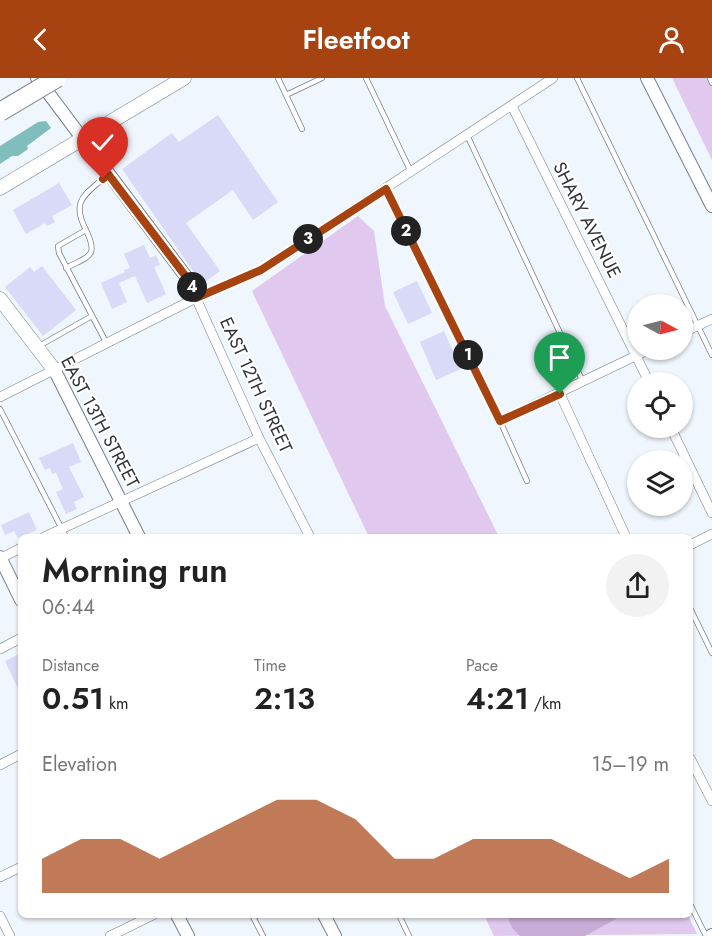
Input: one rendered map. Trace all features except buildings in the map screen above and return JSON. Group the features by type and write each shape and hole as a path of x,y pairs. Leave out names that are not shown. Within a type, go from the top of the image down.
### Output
{"highway":[{"path":"0,112 57,78"}],"main road":[{"path":"0,188 184,78"},
{"name":"EAST 13TH STREET","path":"0,299 55,371"}],"street":[{"name":"EAST 12TH STREET","path":"37,78 190,282 259,438 308,534"},
{"path":"0,397 196,298 261,270 553,78"},
{"path":"647,78 712,206"},
{"name":"SHARY AVENUE","path":"512,106 627,337"},
{"path":"386,189 500,421 560,394 627,360"},
{"path":"693,328 712,319"},
{"name":"EAST 13TH STREET","path":"55,371 138,534"},
{"path":"560,394 625,534"},
{"path":"64,533 121,500 259,438"},
{"path":"676,438 712,513"},
{"path":"693,543 712,534"},
{"path":"18,549 0,558 18,594"},
{"path":"0,649 18,640"},
{"path":"0,765 18,756"},
{"path":"693,764 712,801"},
{"path":"0,877 18,868"},
{"path":"0,916 10,936"},
{"path":"110,936 147,918"},
{"path":"179,918 188,936"},
{"path":"326,918 335,936"}],"lane":[{"path":"278,78 302,129"},
{"path":"286,95 322,78"},
{"path":"366,78 411,172"},
{"path":"577,78 712,356"},
{"path":"710,78 712,83"},
{"path":"467,135 583,382"},
{"path":"66,268 90,256 93,251 94,246 78,214 79,205 108,174"},
{"path":"86,230 58,246 58,253 107,344"},
{"path":"37,347 92,316"},
{"path":"0,409 64,533"},
{"path":"500,421 527,481"},
{"path":"693,614 712,653"},
{"path":"693,909 709,936"},
{"path":"253,918 262,936"},
{"path":"400,918 409,936"}],"shaded area":[{"path":"672,78 712,78 712,160"},
{"path":"358,216 374,231 385,306 498,534 368,534 252,291"},
{"path":"485,918 689,918 697,934 494,936"},
{"path":"508,918 618,918 585,936 520,936 512,928"}],"water":[{"path":"46,121 51,128 27,146 28,149 0,164 0,146 38,122"}],"route":[{"path":"103,179 108,174 190,282 196,298 261,270 386,189 500,421 560,394"}]}
